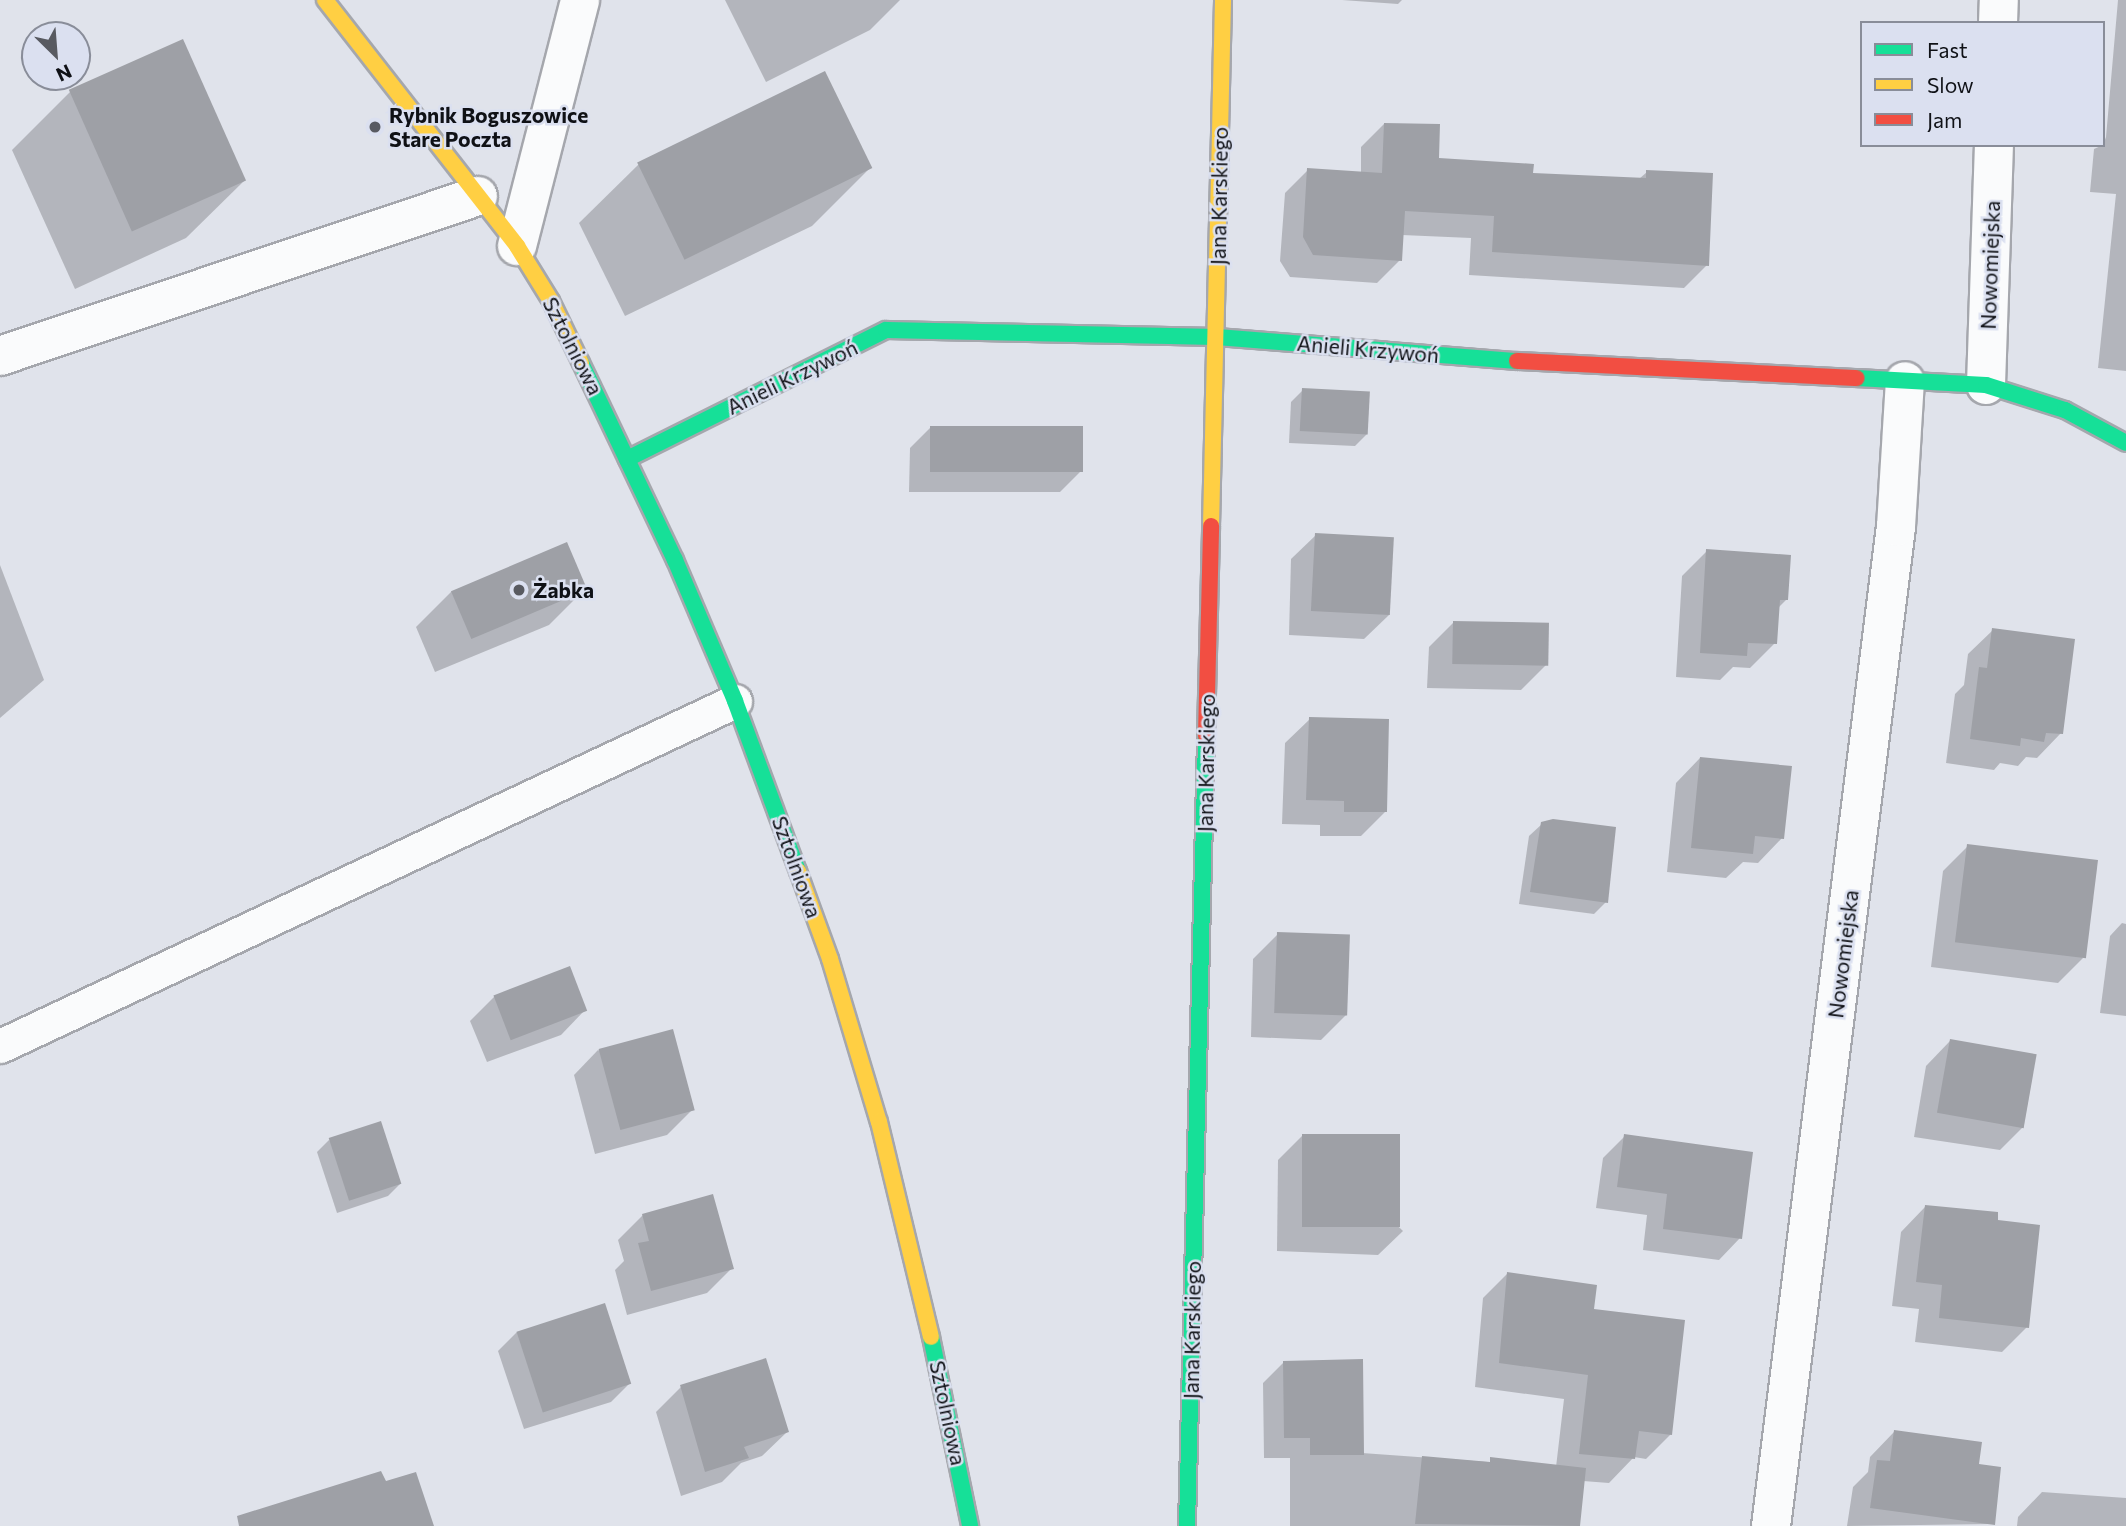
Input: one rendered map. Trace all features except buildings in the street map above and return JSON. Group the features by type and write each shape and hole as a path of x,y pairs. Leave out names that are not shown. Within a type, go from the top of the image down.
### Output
{"street":[{"name":"Sztolniowa","path":"325,0 517,246 584,362 735,701 825,946 879,1122 953,1430 970,1526"},
{"path":"517,246 580,0"},
{"name":"Jana Karskiego","path":"1187,1526 1223,0"},
{"path":"1998,21 1999,0"},
{"name":"Nowomiejska","path":"1986,384 1994,147"},
{"path":"0,356 478,196"},
{"name":"Anieli Krzywoń","path":"627,459 886,330 1217,337 1532,362 1986,384 2065,410 2126,443"},
{"name":"Nowomiejska","path":"1771,1526 1896,527 1905,382"}],"lane":[{"path":"0,1046 735,701"}],"traffic: fast":[{"path":"627,459 886,330 1217,337 1517,361"},
{"path":"581,363 675,560 735,701 798,871"},
{"path":"1857,378 1986,385 2065,410 2126,443"},
{"path":"1187,1526 1206,736"},
{"path":"931,1337 970,1526"}],"traffic: slow":[{"path":"325,0 517,246 551,301 581,363"},
{"path":"1211,526 1223,0"},
{"path":"798,871 830,959 879,1122 931,1337"}],"traffic: jam":[{"path":"1517,361 1857,378"},
{"path":"1206,736 1211,526"}],"place":[{"name":"Rybnik Boguszowice Stare Poczta","path":"375,127"},
{"name":"Żabka","path":"519,590"}]}
